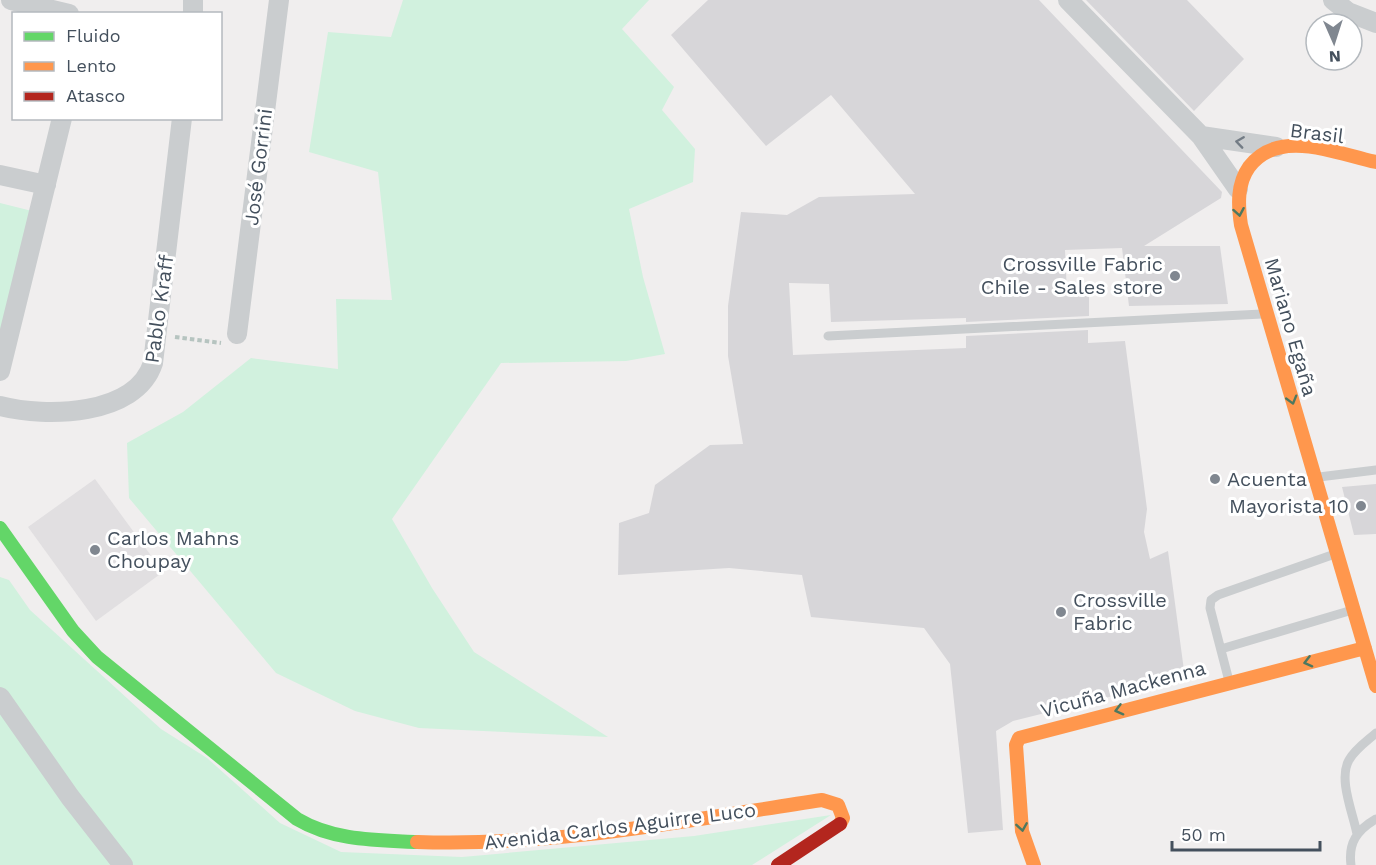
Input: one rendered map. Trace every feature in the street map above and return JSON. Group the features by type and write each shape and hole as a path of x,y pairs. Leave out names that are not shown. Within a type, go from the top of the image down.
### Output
{"street":[{"path":"11,0 61,12"},
{"name":"José Gorrini","path":"237,334 279,0"},
{"path":"1068,0 1201,136 1238,189"},
{"path":"1333,0 1348,12 1376,22"},
{"path":"0,371 62,120"},
{"name":"Pablo Kraff","path":"0,406 33,413 57,413 123,398 134,392 150,374 157,335 182,120"},
{"path":"1201,136 1279,147"},
{"name":"Brasil","path":"1238,189 1247,168 1255,159 1279,147 1305,147 1376,162"},
{"path":"0,175 46,185"},
{"name":"Mariano Egaña","path":"1238,189 1238,212 1376,686"},
{"name":"Avenida Carlos Aguirre Luco","path":"0,528 73,631 97,657 297,819 318,832 340,837 417,843 498,843 822,800 838,805 843,818 839,827 783,864"},
{"name":"Vicuña Mackenna","path":"1034,865 1022,831 1017,740 1023,735 1365,648"},
{"path":"0,697 70,796 123,865"}],"lane":[{"path":"828,336 1267,314"},
{"path":"1315,477 1376,470"},
{"path":"1229,681 1210,608 1211,600 1218,595 1337,553"},
{"path":"1221,649 1354,609"},
{"path":"1357,834 1346,782 1347,766 1354,753 1376,733"},
{"path":"1351,865 1350,850 1357,834 1376,819"}],"path":[{"path":"157,335 222,343 231,340 237,334"}],"shaded area":[{"name":"Carlos Mahns Choupay","path":"95,479 163,572 96,621 28,527"}],"green space":[{"path":"403,0 649,0 622,29 674,87 662,110 695,149 693,182 629,209 643,277 665,354 626,361 501,363 392,519 432,588 474,652 608,737 419,728 355,711 276,673 129,498 127,443 183,412 251,358 338,369 336,299 392,300 378,172 309,152 328,32 391,37"},
{"path":"0,203 32,211 0,334"},
{"path":"0,577 9,580 30,610 161,729 207,758 280,823 341,852 462,857 694,836 831,815 752,865 0,865"}],"building":[{"path":"708,0 1039,0 1222,192 1221,198 1144,246 1220,246 1228,304 1129,306 1122,248 1065,250 1067,294 1089,296 1089,316 966,322 966,318 831,322 829,284 789,283 793,355 966,348 966,336 1088,330 1088,343 1125,341 1147,509 1144,532 1150,559 1168,551 1185,678 1013,721 996,731 1003,830 968,833 950,664 924,628 811,617 802,575 729,568 618,575 619,523 649,513 655,485 710,445 743,444 728,356 728,306 741,212 787,215 819,197 915,194 831,95 766,146 671,35"},
{"path":"1086,0 1187,0 1244,59 1194,111"},
{"name":"Mayorista 10","path":"1376,484 1376,534 1354,535 1342,487"}],"traffic: fast":[{"path":"0,528 73,631 97,657 297,819 326,832 340,835 371,840 417,842"}],"traffic: slow":[{"path":"1324,508 1241,225 1240,188 1249,167 1261,155 1276,148 1309,146 1376,162"},
{"path":"1326,516 1376,686"},
{"path":"1034,865 1022,831 1016,745 1019,738 1365,648"},
{"path":"417,842 468,842 570,836 822,800 838,805 843,818 840,824"}],"traffic: jam":[{"path":"778,865 840,824"}],"place":[{"name":"Crossville Fabric Chile - Sales store","path":"1175,276"},
{"name":"Acuenta","path":"1215,479"},
{"name":"Mayorista 10","path":"1361,506"},
{"name":"Carlos Mahns Choupay","path":"95,550"},
{"name":"Crossville Fabric","path":"1061,612"}]}
